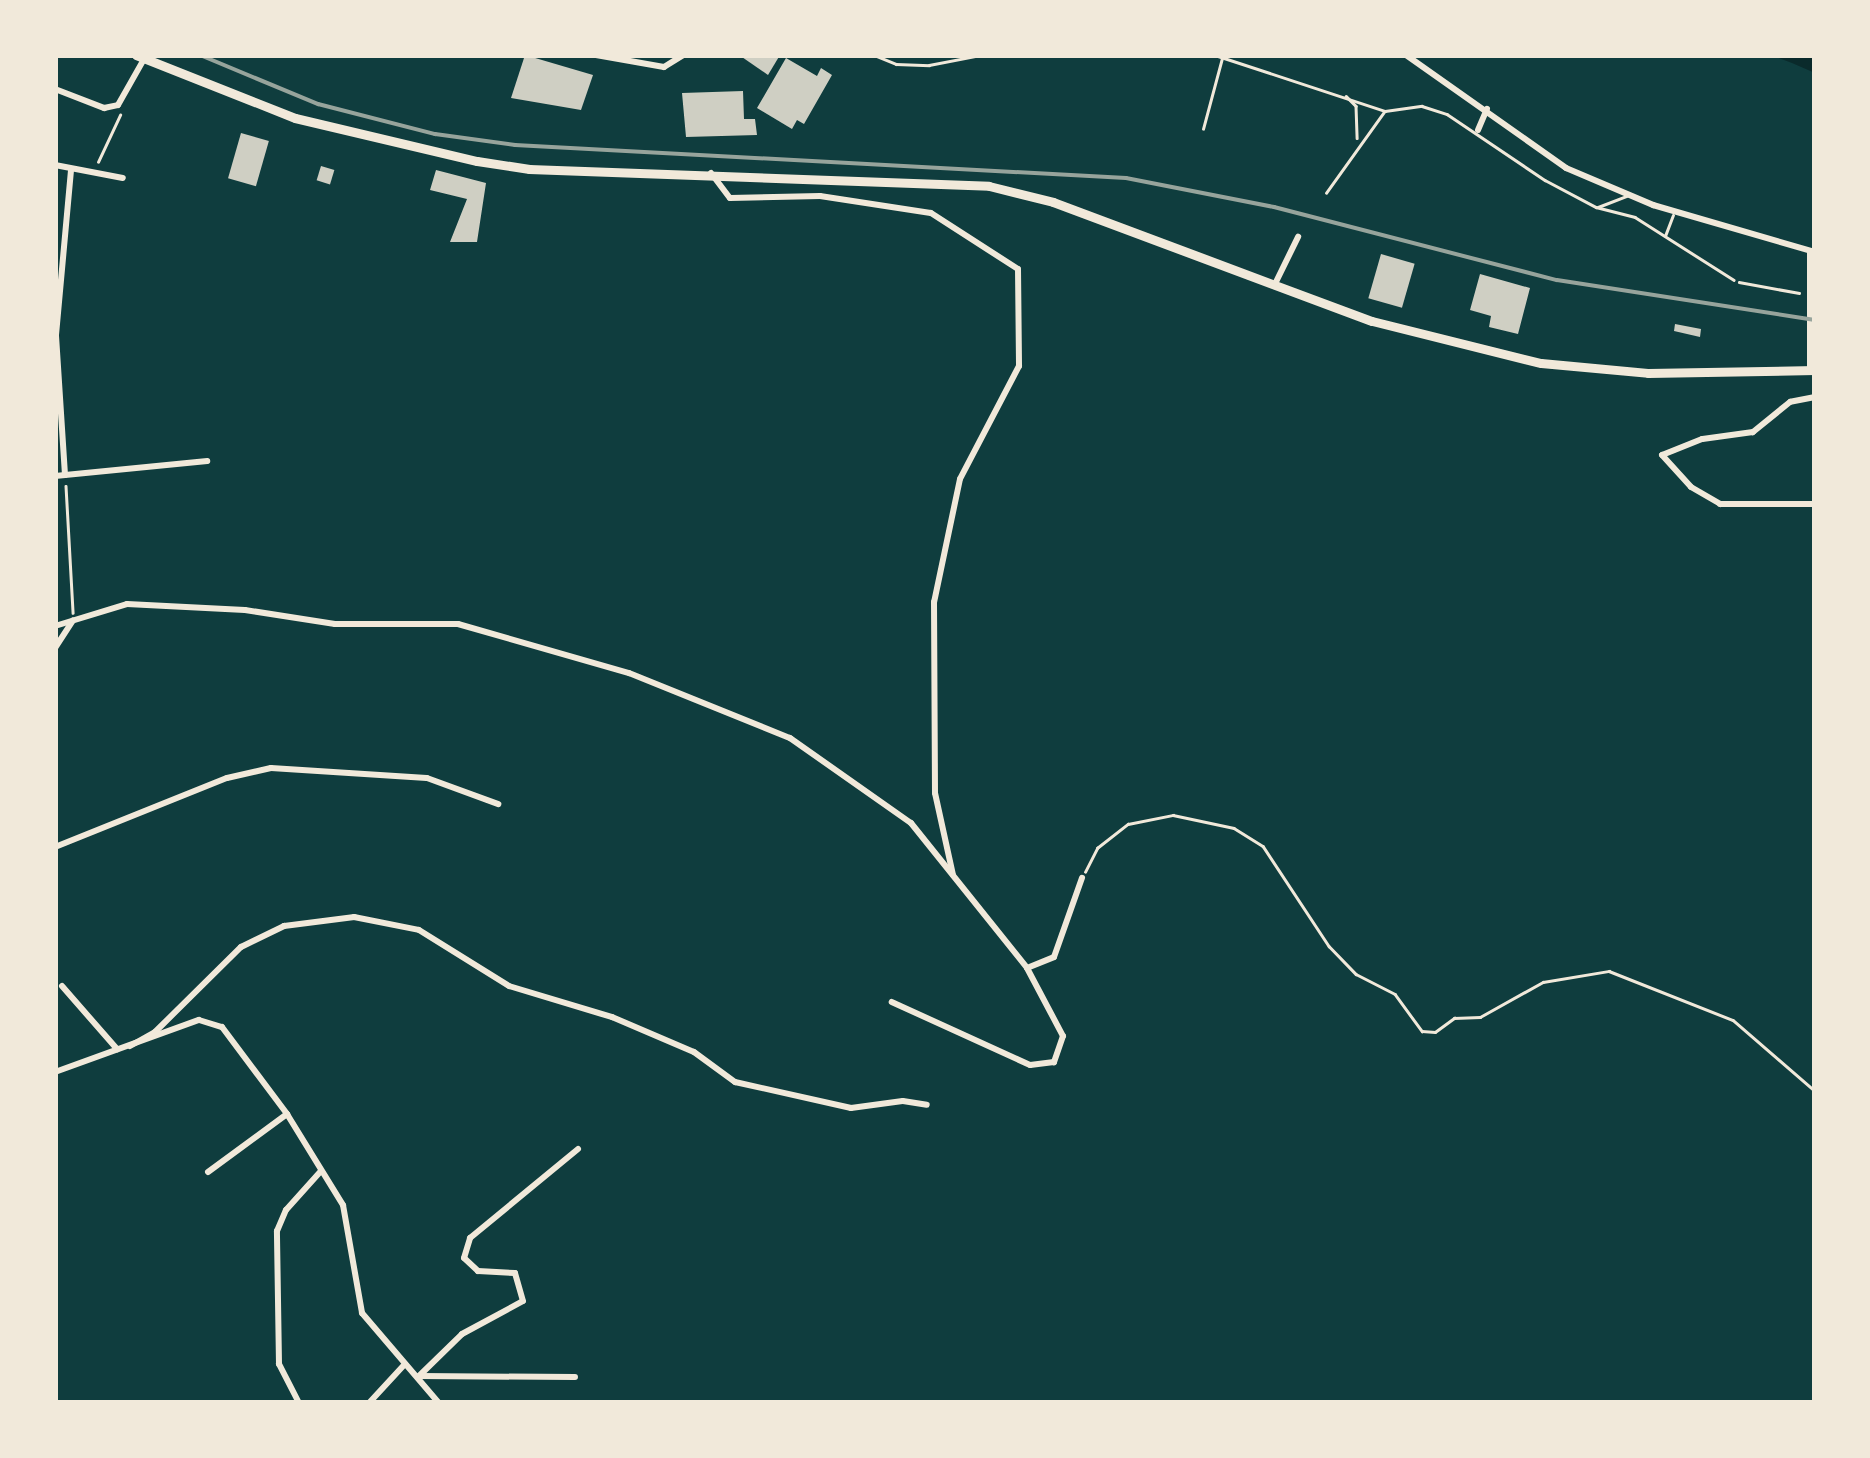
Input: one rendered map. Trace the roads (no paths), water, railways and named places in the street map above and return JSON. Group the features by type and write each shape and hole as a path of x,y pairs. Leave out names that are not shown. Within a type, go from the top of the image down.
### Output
{"main road":[{"path":"140,57 278,112 432,153 528,169 989,186 1052,202 1274,286 1478,351 1616,372 1814,371"}],"street":[{"path":"596,55 664,67 683,55"},
{"path":"1406,55 1566,168 1628,196 1812,252 1814,371"},
{"path":"55,89 104,108 118,105 140,57"},
{"path":"1478,130 1487,109"},
{"path":"55,166 123,178"},
{"path":"65,475 55,335 72,170"},
{"path":"710,173 717,190 730,198 820,196 931,213 1018,269 1019,366 960,479 934,602 934,793 953,876"},
{"path":"1274,286 1298,237"},
{"path":"1815,397 1790,402 1753,432 1702,439 1662,455 1691,487 1720,504 1815,504"},
{"path":"55,476 207,461"},
{"path":"55,626 128,604 174,604 335,624 458,624 585,659 790,738 911,823 1027,968 1064,1036 1054,1062 1040,1067 892,1002"},
{"path":"55,648 74,619"},
{"path":"55,848 227,778 271,768 427,778 498,804"},
{"path":"1027,968 1054,957 1082,878"},
{"path":"130,1046 155,1032 241,946 284,926 354,917 418,930 509,986 662,1038 735,1082 851,1108 903,1101 927,1105"},
{"path":"62,986 118,1050"},
{"path":"55,1072 210,1019 287,1114 322,1171 352,1234 352,1276 362,1313 438,1403"},
{"path":"208,1172 287,1114"},
{"path":"419,1376 462,1334 523,1302 515,1273 478,1271 464,1258 470,1238 578,1149"},
{"path":"299,1403 278,1364 277,1232 294,1199 322,1171"},
{"path":"369,1403 405,1364"},
{"path":"419,1376 576,1377"}],"lane":[{"path":"874,55 896,64 929,65 981,55"},
{"path":"1215,55 1386,111 1422,106 1478,130 1545,180 1596,208 1636,217 1734,280"},
{"path":"1202,129 1223,56"},
{"path":"1345,95 1356,106 1356,143"},
{"path":"1326,193 1356,143 1386,111"},
{"path":"1596,208 1628,196"},
{"path":"1665,237 1675,212"}],"water":[{"path":"1771,55 1815,55 1815,73 1792,63"}],"railway":[{"path":"200,55 318,104 435,134 515,145 1126,178 1274,207 1557,280 1815,320"}]}
